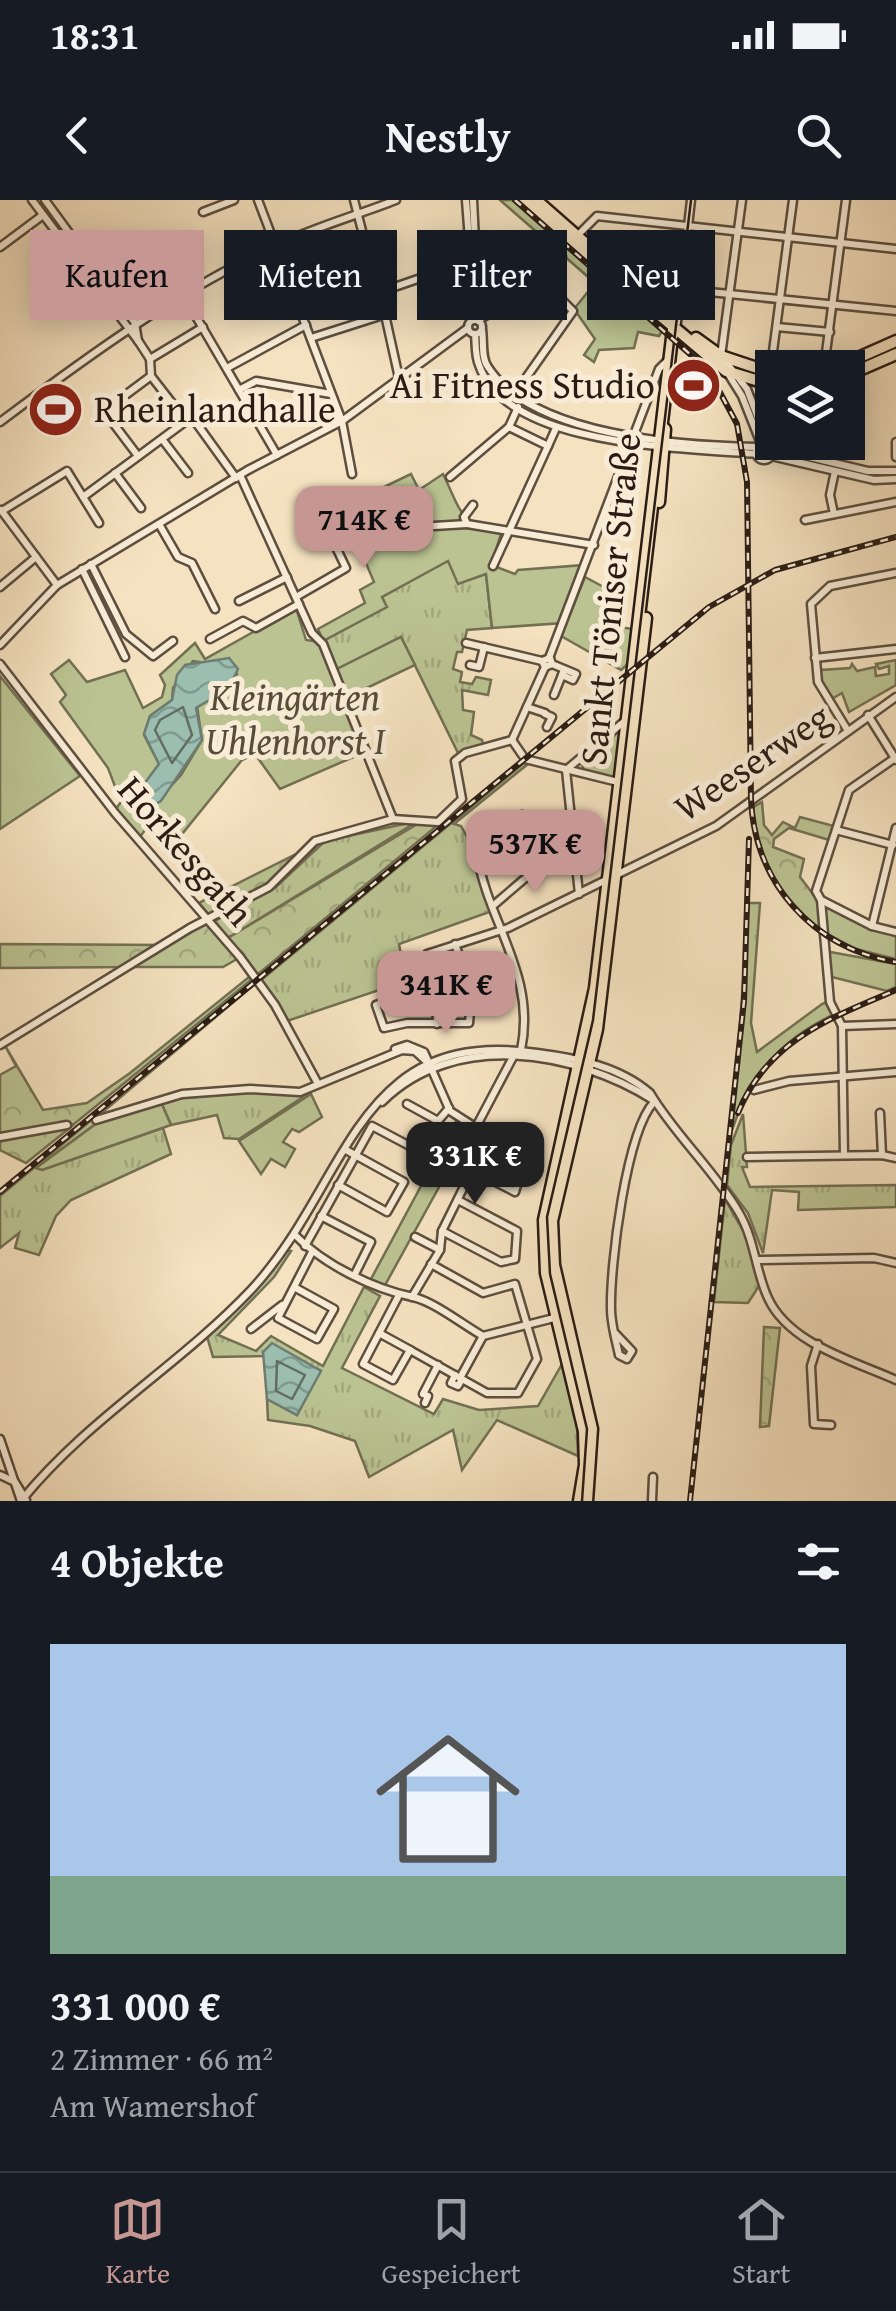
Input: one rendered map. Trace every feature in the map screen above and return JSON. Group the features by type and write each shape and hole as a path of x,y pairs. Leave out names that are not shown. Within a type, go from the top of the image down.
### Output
{"main road":[{"path":"524,200 717,359 726,371 741,379 755,379"},
{"path":"536,200 675,324"},
{"name":"Sankt Töniser Straße","path":"612,878 619,858 628,719 675,324"},
{"name":"Sankt Töniser Straße","path":"587,1501 593,1438 546,1273 544,1220 584,1065 612,878 675,324"},
{"path":"865,355 896,341"},
{"path":"865,368 896,354"},
{"path":"717,359 755,373"},
{"name":"Sankt Töniser Straße","path":"561,1316 584,1430 585,1465 578,1501"}],"street":[{"path":"32,200 139,342 150,359 152,376 186,421"},
{"path":"45,200 67,230"},
{"path":"203,212 234,200"},
{"path":"258,200 270,230"},
{"path":"354,200 363,230"},
{"path":"318,230 396,200"},
{"path":"469,200 479,368 518,406 557,425 634,439 755,448"},
{"path":"687,230 691,200"},
{"path":"742,200 717,359 741,379 755,422"},
{"path":"775,350 793,200"},
{"path":"827,350 846,200"},
{"path":"0,247 43,215"},
{"path":"577,236 597,216 896,248"},
{"path":"715,292 896,311"},
{"path":"134,320 139,342"},
{"path":"0,422 141,320"},
{"path":"199,320 277,455"},
{"path":"304,320 342,421 352,474"},
{"path":"311,338 371,320"},
{"path":"385,320 399,378"},
{"path":"0,645 58,585 238,476 342,421 468,328 486,320"},
{"path":"514,395 567,320"},
{"path":"675,324 676,320"},
{"path":"227,368 306,325"},
{"path":"450,477 508,427 518,406 514,395 486,365 479,325"},
{"path":"150,359 203,326"},
{"path":"778,326 830,332"},
{"path":"0,1045 209,918 269,887 315,842 394,819 438,822 462,799 454,770 457,759 512,740 594,545 659,369 668,360"},
{"path":"726,371 755,427"},
{"path":"138,456 104,411 152,376"},
{"path":"239,390 256,382 331,394"},
{"path":"83,497 192,417 238,476 322,644 394,819"},
{"path":"493,566 557,425"},
{"path":"508,427 548,446"},
{"path":"162,439 188,473"},
{"path":"896,442 896,457"},
{"path":"800,460 874,480 896,479"},
{"path":"814,460 868,472 896,472"},
{"path":"58,585 1,510 67,471 99,523"},
{"path":"834,514 830,494 835,471"},
{"path":"115,473 141,508"},
{"path":"805,520 896,502"},
{"path":"466,524 464,517 473,504"},
{"path":"210,639 243,621 256,628 346,568 319,512"},
{"path":"159,524 178,558 192,564 215,608"},
{"path":"434,526 466,524 594,545"},
{"path":"0,587 36,557"},
{"path":"91,564 126,634 154,656 173,641"},
{"path":"82,569 125,657"},
{"path":"848,731 820,689 810,615 817,594 843,582 896,573"},
{"path":"239,601 287,578"},
{"path":"466,643 547,663 563,672 554,695"},
{"path":"470,665 479,667 484,648"},
{"path":"815,658 896,649"},
{"name":"Horkesgath","path":"0,664 115,813 209,918 275,1004 317,1082"},
{"name":"Weeserweg","path":"455,944 503,928 579,894 738,813 896,697"},
{"path":"528,706 549,714 547,728"},
{"path":"844,1155 842,1026 830,1002 821,900 816,891 848,790 895,759 868,716"},
{"path":"579,894 566,770 628,719"},
{"path":"512,740 526,759 625,783"},
{"path":"579,756 579,769 585,774"},
{"path":"522,815 477,852 524,1004 524,1051"},
{"path":"872,926 896,828"},
{"path":"836,830 894,845"},
{"path":"619,858 635,866"},
{"path":"494,904 530,874"},
{"path":"821,900 872,926 896,932"},
{"path":"431,984 376,1006 384,1028 407,1023 436,1024 469,1023 472,993 455,944 424,956 436,999 436,1024"},
{"path":"465,972 477,968"},
{"path":"472,993 485,992"},
{"path":"842,1026 896,1024"},
{"path":"96,1120 171,1096 250,1088 300,1092 398,1048 413,1046 424,1052 449,1108 495,1140 502,1132 531,1138 515,1192 474,1171"},
{"path":"0,1438 23,1500 77,1441 232,1308 295,1235 353,1138 391,1094 429,1066 466,1050 524,1051 584,1065 654,1101 738,1210 768,1297 779,1316 818,1344 896,1380"},
{"path":"476,1127 513,1056 524,1051"},
{"path":"429,1066 478,1056 584,1065"},
{"path":"754,1090 773,1083 896,1072"},
{"path":"614,1332 610,1311 618,1220 644,1114 654,1101"},
{"path":"407,1104 438,1121"},
{"path":"251,1329 274,1316 286,1302 322,1216 372,1126 421,1152 449,1108"},
{"path":"880,1113 882,1154"},
{"path":"0,1136 67,1126"},
{"path":"412,1296 440,1250 442,1232 489,1136"},
{"path":"338,1185 387,1212 404,1182 346,1150"},
{"path":"748,1157 882,1154 896,1158"},
{"path":"442,1232 500,1262 515,1260 517,1231 458,1200"},
{"path":"322,1216 371,1242 355,1274"},
{"path":"295,1235 309,1249 355,1274 398,1297 412,1296 483,1336 561,1316"},
{"path":"415,1237 440,1250"},
{"path":"758,1260 874,1258 896,1263"},
{"path":"379,1334 488,1393 519,1391 537,1359 515,1284 482,1293 431,1264"},
{"path":"274,1316 317,1338 334,1309 294,1288"},
{"path":"398,1297 362,1364 393,1380 410,1350"},
{"path":"459,1378 483,1336"},
{"path":"818,1344 812,1366 814,1424 831,1424"},
{"path":"425,1403 428,1396 423,1394 438,1366"},
{"path":"0,1475 15,1482"},
{"path":"652,1501 654,1477"}],"green space":[{"path":"500,200 512,200 546,230 534,230"},
{"path":"567,248 587,266 587,276 567,259"},
{"path":"587,293 587,320 649,320 662,331 659,336 638,332 634,348 599,350 594,362 584,355 595,339 574,309"},
{"path":"411,474 419,490 443,474 468,520 501,534 491,565 515,574 518,570 585,565 563,623 492,628 486,574 458,584 448,561 382,597 387,607 323,641 318,629 365,603 360,590 374,582 342,507"},
{"path":"448,560 486,573 492,628 467,630 462,652 457,652 453,669 462,672 460,682 472,684 476,677 491,680 488,695 462,690 463,710 474,712 471,735 482,740 484,748 459,755 401,637 335,670 323,641 386,607 382,597"},
{"path":"585,577 624,598 620,627 632,629 628,664 621,670 561,636"},
{"name":"Kleingärten Uhlenhorst I","path":"296,608 306,640 319,642 365,752 280,789 255,754 242,760 178,839 156,816 139,838 115,810 121,802 108,768 60,702 66,695 51,674 69,660 87,682 125,670 143,708 162,697 165,685 160,675 195,643 205,659","holes":["229,658 237,674 228,689 197,706 202,740 181,775 151,808 143,799 145,784 159,764 144,735 150,716 172,700 173,688 193,661 213,664"]},
{"path":"401,637 415,665 346,698 335,670"},
{"path":"896,660 896,685 849,712 842,693 830,700 819,678 821,670 850,668 852,664 857,671 875,667 876,676 889,674 889,666 879,669 876,664"},
{"path":"0,676 80,776 0,829"},
{"path":"620,728 618,775 611,778 585,772 580,761"},
{"path":"524,763 528,764 454,824 461,826 467,837 495,910 399,944 406,981 287,1021 260,981"},
{"path":"762,802 764,825 772,835 783,822 795,828 800,817 834,826 829,840 789,828 774,839 773,847 804,859 800,877 819,902 822,930 794,906 766,861 752,808"},
{"path":"424,820 439,824 257,975 228,938"},
{"path":"418,821 228,938 215,921 276,887 325,841"},
{"path":"298,853 274,881 210,916 199,903"},
{"path":"749,903 760,903 751,1023 757,1052 822,1004 829,1001 835,1014 799,1035 770,1060 748,1092 732,1130"},
{"path":"824,905 866,926 896,935 896,959 856,949 824,932"},
{"path":"206,921 237,959 223,967 134,967"},
{"path":"0,944 163,945 130,967 0,968"},
{"path":"825,951 896,964 896,987 887,991 828,976"},
{"path":"249,977 251,980 74,1124 0,1135 0,1075 16,1066 4,1044 43,1110 87,1103"},
{"path":"255,984 104,1111 104,1118 37,1167 42,1170 163,1128 171,1154 71,1200 56,1216 39,1255 15,1248 19,1233 0,1248 0,1196"},
{"path":"264,1091 289,1095 312,1091 239,1139 224,1138 217,1115 171,1125 160,1100"},
{"path":"311,1094 322,1117 299,1132 292,1129 283,1142 295,1149 285,1167 271,1159 261,1174 239,1141"},
{"path":"160,1100 171,1125 42,1170 36,1168 104,1118"},
{"path":"743,1114 747,1167 742,1167 750,1187 896,1185 896,1207 798,1210 799,1192 772,1190 763,1253 748,1213 727,1185 731,1145"},
{"path":"456,1121 471,1129 384,1287 371,1279"},
{"path":"71,1127 26,1163 0,1150 0,1138"},
{"path":"725,1199 746,1236 759,1286 748,1303 714,1302"},
{"path":"287,1250 291,1251 274,1277 218,1335 256,1351 271,1336 323,1366 364,1287 380,1296 342,1368 434,1414 443,1399 479,1410 538,1406 562,1364 577,1425 578,1456 497,1420 462,1470 453,1430 369,1477 355,1441 310,1426 268,1420 267,1399 297,1415 320,1370 263,1352 264,1356 213,1357 206,1333"},
{"path":"764,1327 780,1328 769,1426 760,1427"}],"water":[{"path":"229,658 238,669 228,689 196,708 202,740 161,801 146,809 144,784 159,764 144,734 150,716 172,700 177,675 185,665"},
{"path":"272,1343 321,1371 297,1415 267,1399 263,1352"}],"tram line":[{"path":"582,1501 587,1429 550,1274 547,1217 593,1020 691,200"}],"railway":[{"path":"515,200 708,370 737,424 747,482 751,798 763,857 776,883 814,926 838,942 896,962"},
{"path":"0,1192 709,607 775,570 896,537"},
{"path":"690,1501 744,1001 749,839"},
{"path":"738,1113 750,1088 783,1050 825,1022 896,990"}],"place":[{"name":"Ai Fitness Studio","path":"694,385"},
{"name":"Rheinlandhalle","path":"55,409"}]}
